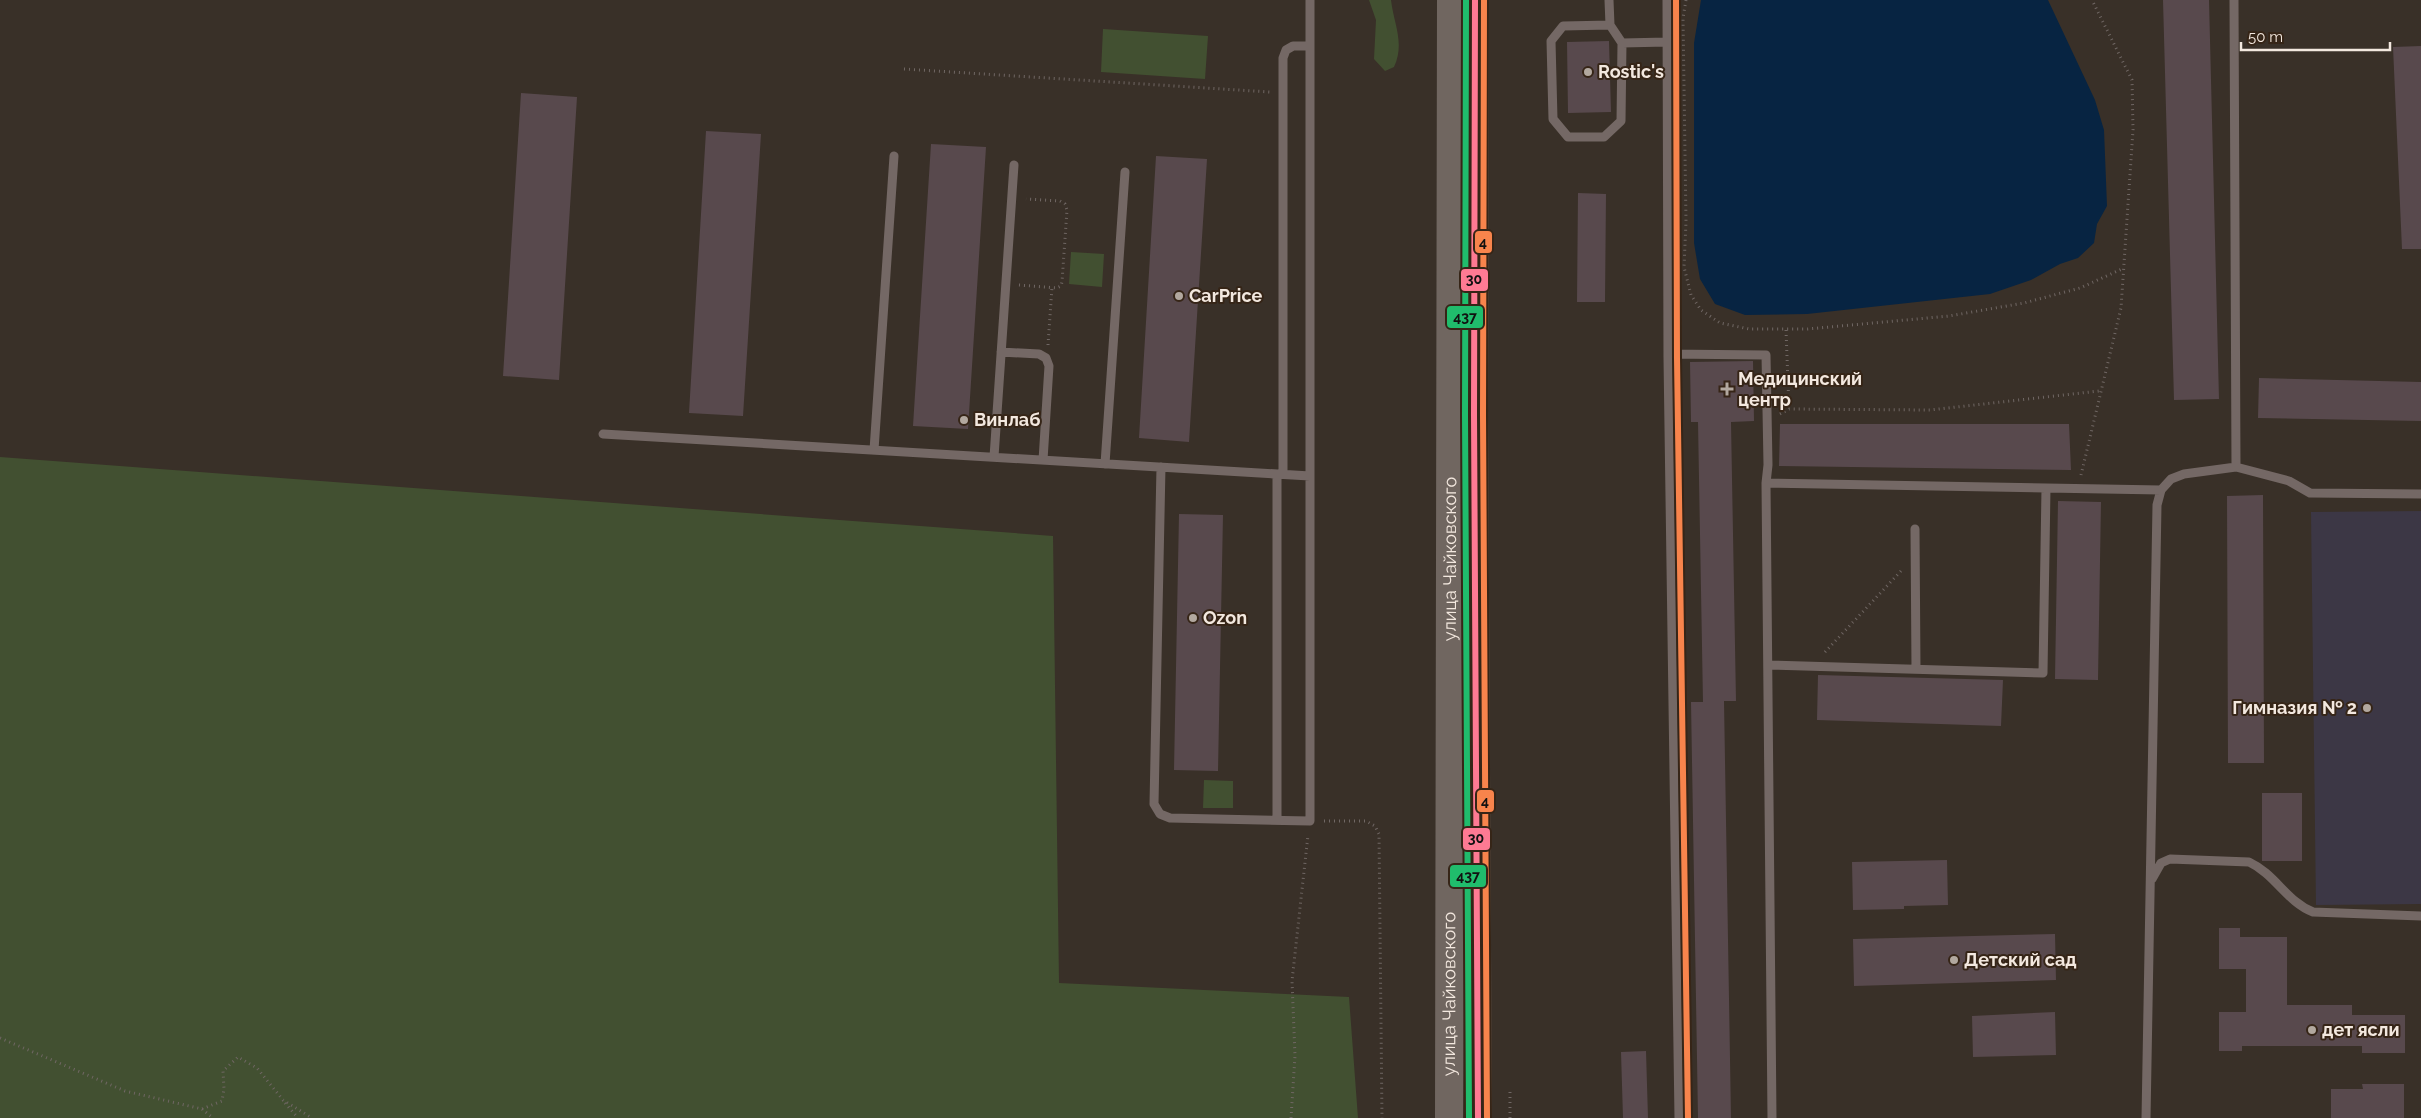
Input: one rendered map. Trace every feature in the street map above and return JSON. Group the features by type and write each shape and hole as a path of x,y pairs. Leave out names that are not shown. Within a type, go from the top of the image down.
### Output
{"highway":[{"name":"улица Чайковского","path":"1449,1118 1451,0"},
{"name":"улица Чайковского","path":"1475,0 1474,405 1478,1118"}],"lane":[{"path":"1161,467 1154,804 1160,814 1170,818 1310,820 1310,0"},
{"path":"1609,0 1610,24 1622,43 1621,121 1604,138 1568,137 1552,118 1551,41 1563,26 1610,24"},
{"path":"1667,0 1668,354 1679,1118"},
{"path":"2234,0 2236,467"},
{"path":"1622,43 1667,42"},
{"path":"1277,820 1283,58 1286,50 1293,46 1310,46"},
{"path":"874,450 894,156"},
{"path":"994,457 1014,164"},
{"path":"1105,464 1125,172"},
{"path":"1001,352 1039,354 1046,358 1049,366 1043,460"},
{"path":"1668,354 1766,355 1772,1118"},
{"path":"603,434 1310,476"},
{"path":"2146,1118 2157,505 2161,490 2171,479 2184,474 2236,467 2289,481 2310,493 2421,494"},
{"path":"1766,483 2161,490"},
{"path":"1768,665 2043,673 2046,488"},
{"path":"1915,530 1916,669"},
{"path":"2151,881 2162,864 2170,859 2249,862 2261,868 2299,906 2313,912 2421,916"}],"path":[{"path":"1686,0 1683,18 1686,222 1684,266 1691,295 1701,310 1720,323 1749,329 1808,330 1931,318 2024,303 2080,288 2122,269"},
{"path":"2074,488 2079,482 2099,391 2121,308 2122,269 2133,130 2132,80 2092,0"},
{"path":"904,69 1283,93"},
{"path":"1006,284 1052,287 1061,286 1062,282 1066,204 1060,201 1012,198"},
{"path":"1046,358 1052,287"},
{"path":"1786,330 1789,409"},
{"path":"1768,420 1789,409 1930,410 2099,391"},
{"path":"1813,666 1915,556"},
{"path":"1291,1118 1295,1056 1292,981 1310,820 1366,821 1375,826 1378,834 1382,1118"},
{"path":"0,1038 124,1091 202,1108 222,1101 224,1089 223,1071 238,1057 258,1068 298,1118"},
{"path":"1510,1092 1511,1118"},
{"path":"283,1100 312,1118"},
{"path":"202,1108 212,1118"}],"shaded area":[{"name":"Гимназия № 2","path":"2421,511 2421,904 2316,905 2311,512"}],"green space":[{"path":"1369,0 1391,0 1398,34 1399,50 1394,67 1385,71 1374,59 1376,20"},
{"path":"1103,29 1208,36 1205,79 1101,72"},
{"path":"1071,252 1104,254 1102,287 1069,284"},
{"path":"0,457 1053,536 1059,983 1349,997 1358,1118 0,1118"},
{"path":"1204,780 1233,781 1233,808 1203,808"}],"water":[{"path":"1701,0 2048,0 2095,100 2104,130 2107,206 2097,224 2094,243 2078,258 2060,264 2031,280 1990,294 1807,314 1745,315 1715,304 1700,279 1694,243 1694,43"}],"building":[{"path":"2163,0 2209,0 2219,399 2174,400"},
{"path":"1609,41 1611,112 1568,113 1567,42"},
{"path":"2421,46 2421,249 2402,249 2393,47"},
{"path":"521,93 577,97 559,380 503,376"},
{"path":"706,131 761,134 743,416 689,413"},
{"path":"931,144 986,147 968,429 913,426"},
{"path":"1156,156 1207,159 1189,442 1139,438"},
{"path":"1578,193 1606,194 1605,302 1577,302"},
{"path":"1753,361 1754,421 1731,422 1736,701 1724,701 1731,1118 1698,1118 1691,702 1703,702 1698,422 1691,422 1690,362"},
{"path":"2259,378 2421,382 2421,421 2258,418"},
{"path":"1780,424 2069,424 2071,470 1779,466"},
{"path":"2263,495 2264,763 2228,763 2227,496"},
{"path":"2058,501 2101,502 2098,680 2055,679"},
{"path":"1179,514 1223,515 1218,771 1174,770"},
{"path":"1818,675 2003,680 2001,726 1817,720"},
{"path":"2262,793 2302,793 2302,861 2262,861"},
{"path":"1947,860 1948,905 1904,906 1904,909 1853,910 1852,862"},
{"name":"дет ясли","path":"2219,928 2240,928 2240,937 2287,937 2287,1005 2352,1005 2352,1015 2405,1015 2405,1053 2362,1053 2362,1046 2242,1046 2242,1051 2219,1051 2219,1012 2246,1012 2246,969 2219,969"},
{"path":"2055,934 2056,980 1854,986 1853,939"},
{"path":"2055,1012 2056,1055 1973,1057 1972,1016"},
{"path":"1646,1051 1648,1118 1623,1118 1621,1052"},
{"path":"2362,1084 2404,1084 2404,1118 2331,1118 2331,1089 2363,1089"}],"transit line":[{"name":"437","path":"1466,0 1465,415 1469,1118"},
{"name":"30","path":"1475,0 1474,415 1478,1118"},
{"name":"4","path":"1484,0 1483,415 1487,1118"},
{"name":"4","path":"1676,0 1677,358 1688,1118"}],"place":[{"name":"Rostic's","path":"1588,72"},
{"name":"CarPrice","path":"1179,296"},
{"name":"Медицинский центр","path":"1727,389"},
{"name":"Винлаб","path":"964,420"},
{"name":"Ozon","path":"1193,618"},
{"name":"Гимназия № 2","path":"2367,708"},
{"name":"Детский сад","path":"1954,960"},
{"name":"дет ясли","path":"2312,1030"}]}
